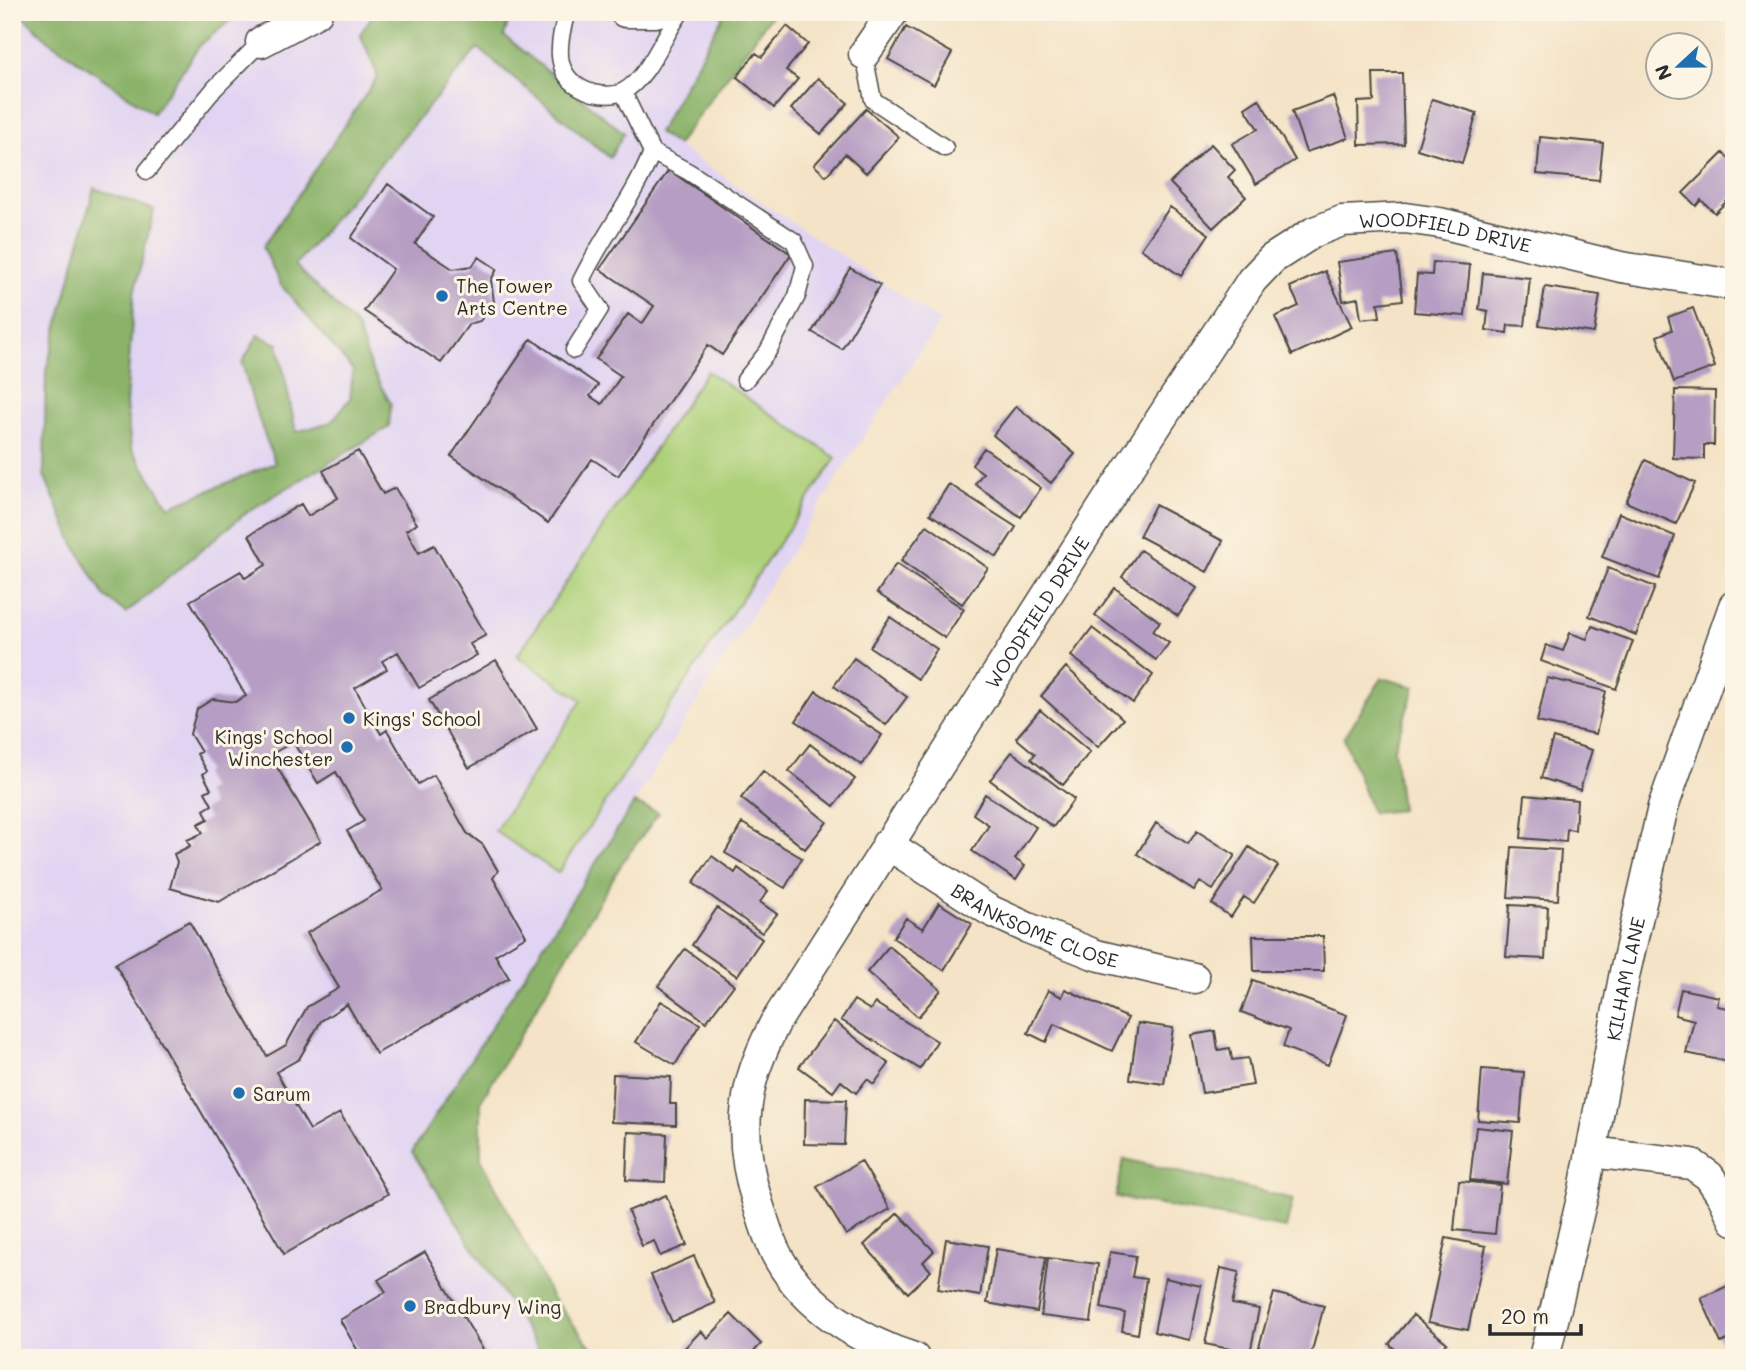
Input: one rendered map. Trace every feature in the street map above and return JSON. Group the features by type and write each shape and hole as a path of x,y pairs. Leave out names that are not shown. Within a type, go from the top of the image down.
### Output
{"street":[{"path":"261,42 317,12"},
{"path":"625,12 656,12"},
{"path":"864,54 893,12"},
{"name":"WOODFIELD DRIVE","path":"914,1358 870,1341 826,1312 801,1289 779,1259 751,1183 745,1144 751,1085 761,1053 770,1033 887,844 1252,280 1272,259 1314,232 1342,222 1405,218 1440,223 1620,267 1734,285"},
{"name":"KILHAM LANE","path":"1544,1358 1584,1190 1625,972 1663,807 1734,606"},
{"name":"BRANKSOME CLOSE","path":"887,844 989,910 1028,928 1096,955 1194,978"},
{"path":"1591,1152 1692,1164 1709,1176 1734,1220"}],"lane":[{"path":"567,12 559,38 561,63 569,81 586,91 603,96 623,92 645,73 667,29 681,12"},
{"path":"147,171 215,88 261,42"},
{"path":"864,54 873,100 945,148"},
{"path":"623,92 652,152 689,172 794,241 805,266 797,296 768,351 745,380"},
{"path":"574,350 600,309 581,281 593,255 641,180 652,152"}],"shaded area":[{"name":"Kings' School","path":"12,12 18,12 49,41 152,113 200,45 241,12 717,12 723,16 658,133 940,321 843,468 412,1151 544,1358 12,1358"}],"green space":[{"path":"18,12 241,12 200,45 153,113 49,41"},
{"path":"379,12 511,12 504,36 624,133 610,158 478,48 295,265 357,327 371,368 391,404 389,427 247,512 126,613 104,596 73,542 44,475 46,371 94,188 154,210 134,294 126,404 131,448 169,507 275,463 242,363 258,335 278,344 296,432 331,422 350,399 353,370 280,284 263,247 378,76 360,34 372,16"},
{"path":"717,12 774,12 677,145 658,133 723,16"},
{"path":"707,371 836,458 558,873 495,831 582,700 517,656"},
{"path":"1382,678 1415,687 1394,748 1401,810 1372,813 1344,738"},
{"path":"634,803 659,813 622,863 481,1101 481,1158 551,1296 600,1358 544,1358 412,1152"},
{"path":"1124,1159 1293,1199 1286,1228 1116,1197"}],"building":[{"path":"787,26 808,44 786,70 798,79 774,108 737,77 756,53 762,57"},
{"path":"906,27 952,53 934,85 888,59"},
{"path":"1373,73 1402,73 1404,144 1359,145 1358,102 1374,101"},
{"path":"818,78 848,103 821,134 791,109"},
{"path":"1333,96 1348,138 1306,152 1292,111"},
{"path":"1259,99 1295,160 1256,184 1232,144 1258,129 1245,108"},
{"path":"1432,99 1477,113 1462,163 1417,149"},
{"path":"866,109 899,137 866,173 845,154 826,176 814,165"},
{"path":"1540,137 1603,143 1599,180 1537,174"},
{"path":"1211,144 1235,170 1228,177 1246,197 1213,228 1170,183"},
{"path":"1723,153 1734,163 1734,194 1715,213 1701,200 1696,206 1683,193"},
{"path":"669,170 791,254 722,355 708,345 618,476 592,459 548,523 451,456 531,339 598,385 590,396 602,404 621,376 596,359 628,314 642,324 654,306 600,269"},
{"path":"388,184 433,217 415,244 453,269 472,266 479,257 497,269 491,280 494,302 480,321 469,324 441,363 364,311 393,269 351,238"},
{"path":"1170,207 1209,234 1181,276 1141,249"},
{"path":"1397,254 1403,300 1378,303 1380,317 1361,319 1358,298 1343,301 1337,262"},
{"path":"1433,262 1470,265 1465,316 1414,312 1417,274 1432,275"},
{"path":"850,268 880,285 842,349 812,332"},
{"path":"1325,271 1352,327 1292,355 1275,317 1299,306 1290,287"},
{"path":"1483,273 1530,278 1525,326 1508,325 1507,333 1486,330 1488,311 1479,309"},
{"path":"1545,287 1600,295 1594,333 1539,325"},
{"path":"1693,308 1715,367 1674,382 1657,336 1672,330 1668,317"},
{"path":"1675,390 1715,391 1714,445 1704,445 1704,459 1673,458"},
{"path":"1016,406 1075,454 1051,483 993,435"},
{"path":"984,448 1041,488 1021,517 975,484 983,473 972,465"},
{"name":"Kings' School Winchester","path":"358,451 383,494 395,488 417,524 406,530 419,553 434,545 486,635 470,644 477,655 419,688 398,652 382,661 387,669 355,688 381,734 387,730 418,784 434,775 467,833 483,845 498,871 493,878 526,936 495,955 509,978 376,1054 347,1004 321,1021 299,1059 276,1072 310,1130 340,1113 388,1194 284,1254 115,964 189,921 267,1056 286,1045 307,1007 339,988 307,933 382,890 347,831 364,821 336,772 318,783 293,742 270,755 321,841 219,902 170,888 177,862 174,854 190,846 187,840 203,833 198,824 208,819 204,810 212,805 205,792 211,789 203,774 207,771 197,754 201,752 190,734 197,709 213,699 235,702 246,696 190,601 241,571 245,578 266,565 249,535 301,504 308,516 338,498 323,471"},
{"path":"1645,460 1695,483 1676,524 1626,502"},
{"path":"949,484 1016,527 997,557 930,514"},
{"path":"1155,505 1223,541 1207,572 1139,536"},
{"path":"1619,513 1675,536 1659,579 1602,557"},
{"path":"927,525 988,568 962,604 901,561"},
{"path":"1140,550 1197,588 1178,616 1122,577"},
{"path":"896,564 964,609 945,638 877,593"},
{"path":"1608,568 1655,587 1636,635 1589,616"},
{"path":"1115,588 1160,622 1152,631 1169,643 1156,660 1095,615"},
{"path":"890,617 937,649 918,679 870,647"},
{"path":"1592,626 1633,641 1616,689 1541,661 1546,645 1563,651 1570,633 1587,639"},
{"path":"1092,628 1153,675 1133,703 1071,656"},
{"path":"854,658 907,697 886,725 834,686"},
{"path":"496,660 537,729 469,768 429,700"},
{"path":"1066,667 1123,719 1098,747 1041,696"},
{"path":"1547,678 1606,691 1596,734 1537,722"},
{"path":"816,691 882,735 862,765 796,721"},
{"path":"1040,710 1090,752 1063,785 1031,759 1035,754 1016,738"},
{"path":"1553,738 1592,750 1580,790 1541,778"},
{"path":"810,744 855,779 834,806 789,771"},
{"path":"1012,752 1074,799 1053,827 990,780"},
{"path":"763,771 827,822 805,849 741,798"},
{"path":"985,794 1036,827 1015,859 1025,866 1016,880 972,851 989,825 973,814"},
{"path":"1525,795 1577,800 1575,830 1567,829 1566,842 1521,838"},
{"path":"742,823 802,858 785,888 725,853"},
{"path":"1156,823 1188,844 1197,831 1235,855 1213,890 1200,882 1194,891 1137,854"},
{"path":"1249,847 1278,866 1254,903 1244,897 1231,917 1212,904"},
{"path":"1512,847 1561,850 1558,900 1508,897"},
{"path":"712,856 735,873 738,868 768,891 760,902 777,914 762,933 693,883"},
{"path":"939,903 972,924 944,970 893,938 906,918 923,929"},
{"path":"1510,905 1548,907 1545,959 1506,957"},
{"path":"717,908 762,939 737,976 692,945"},
{"path":"1253,936 1323,936 1324,971 1254,971"},
{"path":"889,946 941,990 918,1017 867,972"},
{"path":"685,949 734,985 706,1022 658,986"},
{"path":"1253,980 1347,1015 1328,1065 1283,1047 1289,1030 1241,1012"},
{"path":"1065,989 1128,1018 1112,1051 1054,1024 1046,1042 1028,1033 1048,990 1062,997"},
{"path":"1681,989 1719,997 1717,1006 1734,1009 1734,1063 1686,1053 1694,1020 1675,1015"},
{"path":"854,1000 870,1010 875,1003 937,1041 920,1069 841,1020"},
{"path":"661,1001 700,1024 675,1065 636,1042"},
{"path":"834,1021 889,1064 874,1084 867,1079 856,1093 841,1081 833,1092 799,1067"},
{"path":"1138,1023 1173,1028 1164,1084 1130,1079"},
{"path":"1215,1031 1218,1050 1230,1048 1232,1060 1248,1058 1253,1085 1202,1093 1192,1035"},
{"path":"1482,1069 1524,1072 1520,1123 1478,1120"},
{"path":"613,1074 671,1077 670,1104 676,1104 676,1125 611,1122"},
{"path":"805,1099 846,1100 844,1145 804,1144"},
{"path":"1476,1127 1513,1131 1507,1184 1470,1180"},
{"path":"628,1132 667,1134 665,1182 626,1180"},
{"path":"861,1161 890,1209 846,1235 817,1187"},
{"path":"1459,1181 1500,1185 1495,1234 1454,1230"},
{"path":"666,1195 687,1245 660,1256 654,1241 642,1246 628,1211"},
{"path":"898,1213 934,1251 923,1262 931,1271 908,1293 864,1245"},
{"path":"1446,1238 1486,1246 1468,1330 1428,1322"},
{"path":"946,1239 988,1246 980,1296 938,1289"},
{"path":"996,1249 1046,1257 1037,1312 987,1303"},
{"name":"Bradbury Wing","path":"425,1252 488,1358 362,1358 340,1320 386,1292 378,1280"},
{"path":"1110,1252 1136,1256 1132,1277 1146,1279 1138,1334 1122,1331 1125,1313 1101,1308"},
{"path":"694,1256 715,1303 672,1322 651,1275"},
{"path":"1048,1258 1098,1264 1091,1322 1041,1316"},
{"path":"1221,1268 1239,1272 1232,1304 1259,1309 1250,1353 1205,1344"},
{"path":"1165,1278 1201,1286 1190,1340 1154,1332"},
{"path":"1734,1283 1734,1337 1721,1343 1701,1298"},
{"path":"1274,1293 1324,1306 1310,1358 1272,1358 1257,1354"},
{"path":"731,1314 761,1344 748,1358 675,1358 701,1331 708,1338"},
{"path":"1413,1315 1447,1343 1435,1358 1392,1358 1397,1351 1389,1344"}],"place":[{"name":"The Tower Arts Centre","path":"442,296"},
{"name":"Kings' School","path":"349,718"},
{"name":"Kings' School Winchester","path":"347,747"},
{"name":"Sarum","path":"239,1093"},
{"name":"Bradbury Wing","path":"410,1306"}]}
